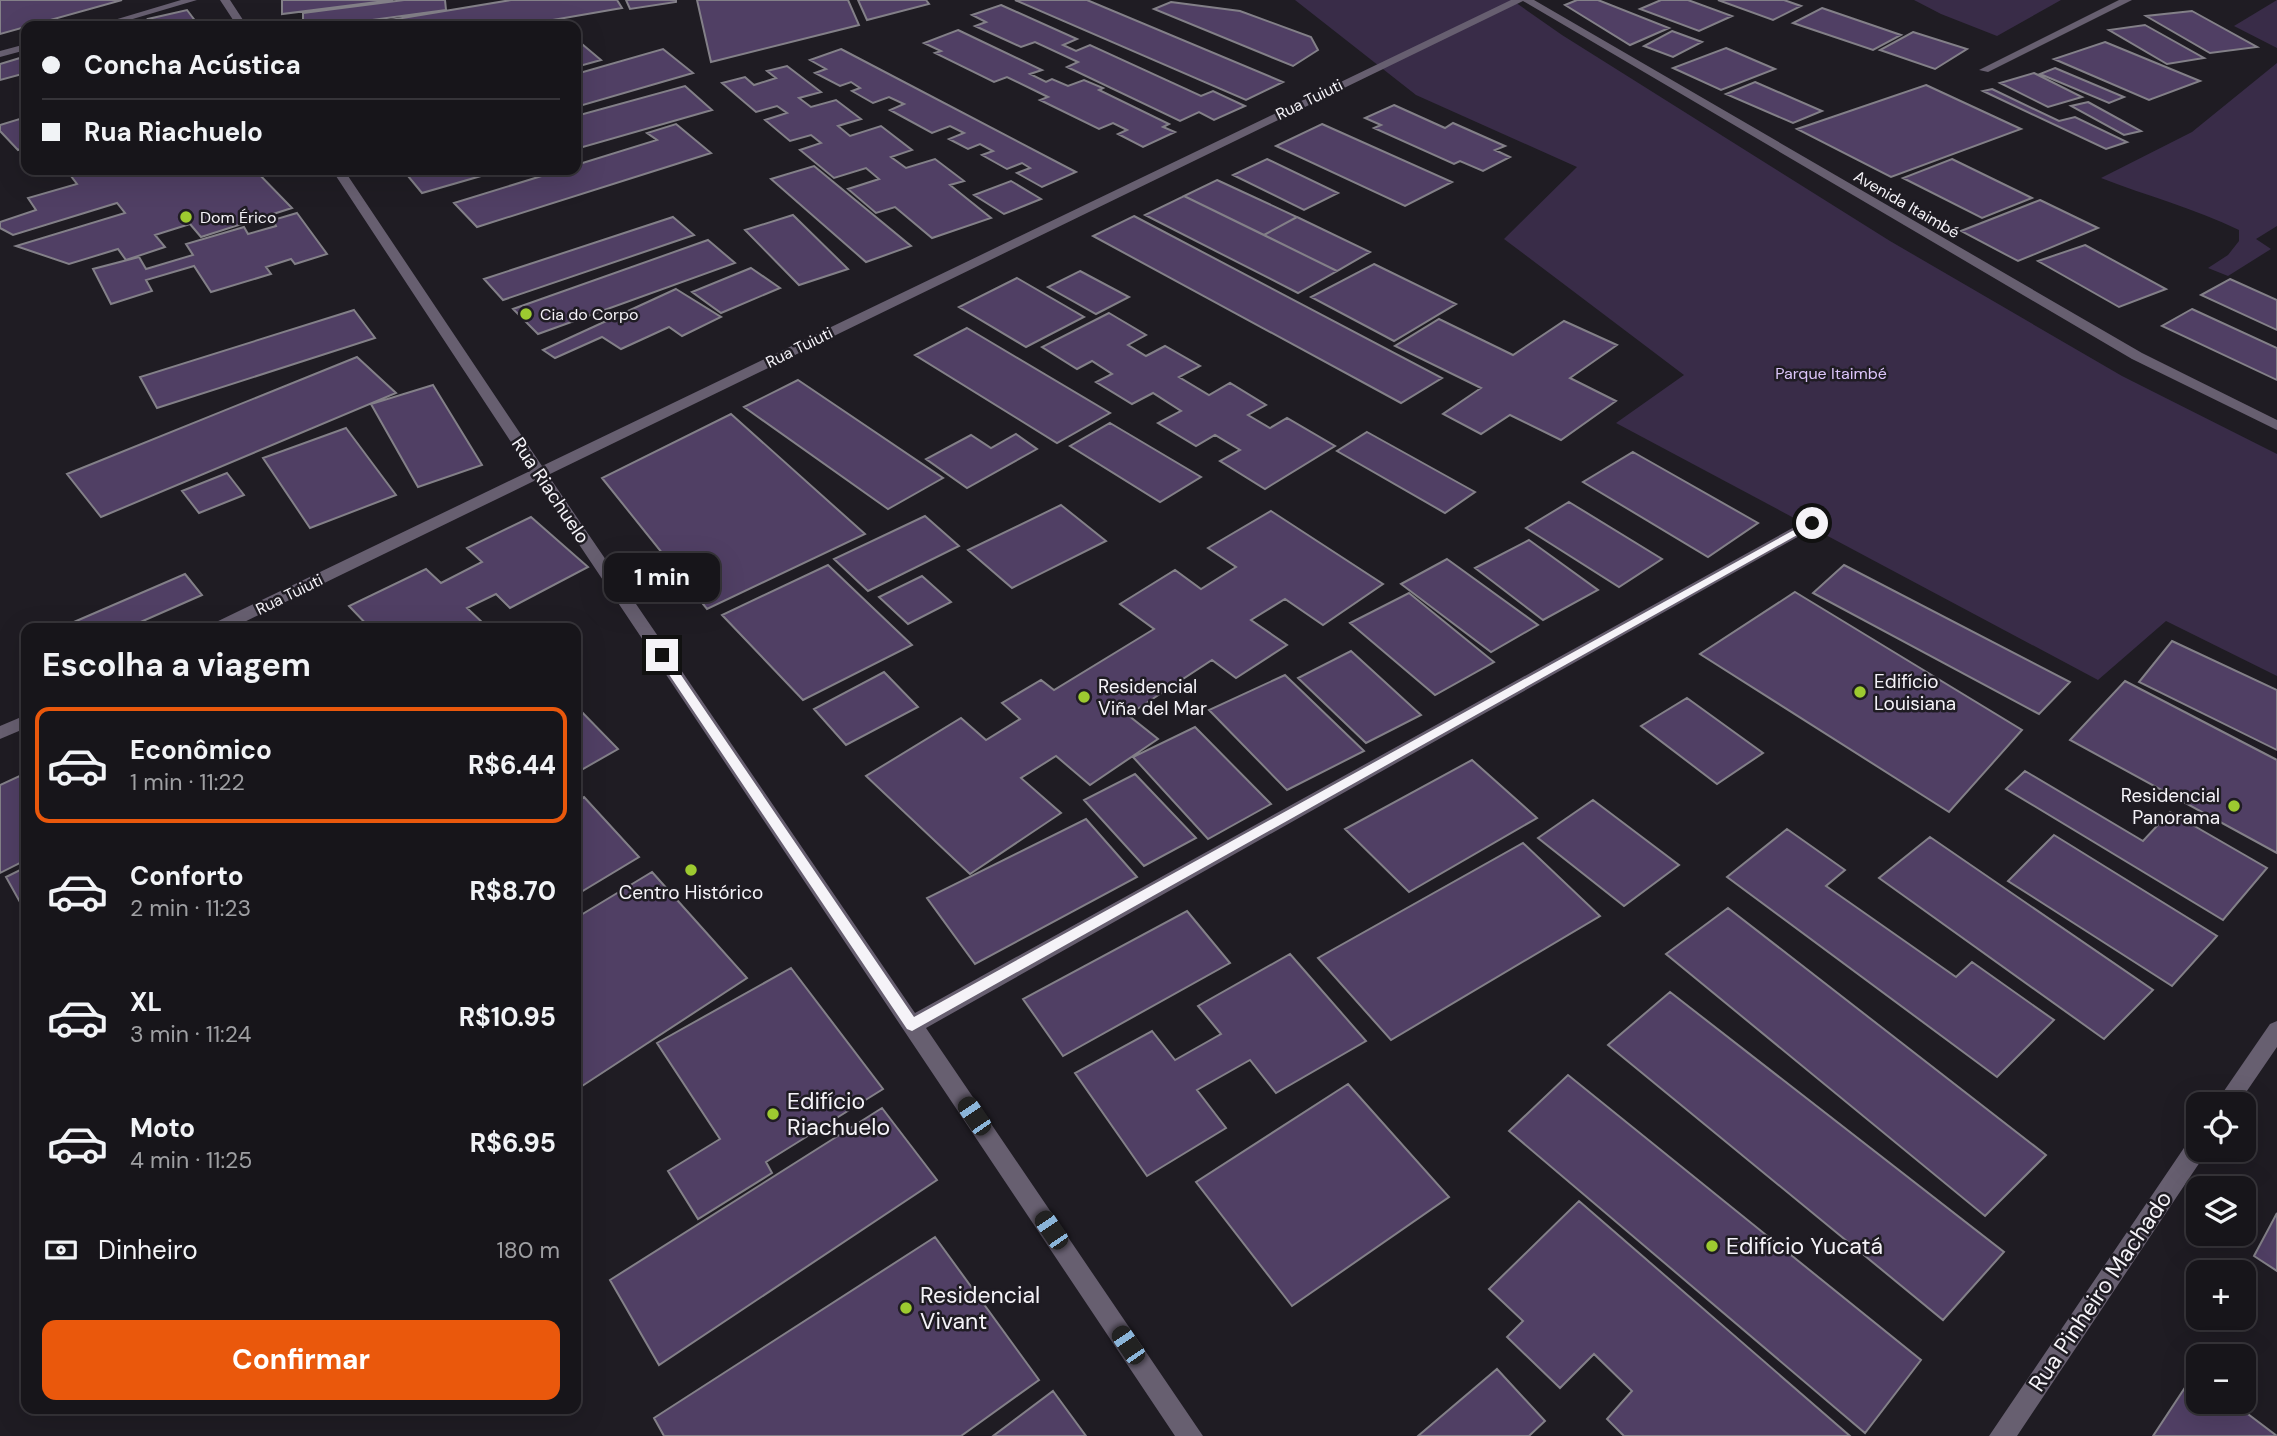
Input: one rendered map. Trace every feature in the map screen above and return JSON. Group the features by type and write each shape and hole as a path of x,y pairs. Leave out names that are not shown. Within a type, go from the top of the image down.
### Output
{"street":[{"path":"117,21 192,0"},
{"path":"225,0 239,21"},
{"name":"Rua Tuiuti","path":"228,623 1519,0"},
{"name":"Avenida Itaimbé","path":"1527,0 2137,356 2277,426"},
{"path":"1984,70 2127,0"},
{"path":"0,54 21,48"},
{"name":"Rua Riachuelo","path":"341,175 1190,1436"},
{"path":"912,1025 1812,523"},
{"path":"0,733 21,722"},
{"path":"2235,1092 2277,1030"},
{"name":"Rua Pinheiro Machado","path":"2002,1436 2187,1162"}],"green space":[{"name":"Parque Itaimbé","path":"1295,0 1512,0 1562,35 1890,241 2122,376 2277,454 2277,676 2166,621 2098,680 1616,423 1684,375 1504,239 1577,167 1416,95"},
{"path":"1914,0 2061,0 1997,36 1941,14"},
{"path":"2277,0 2277,48 2234,26"},
{"path":"2277,63 2277,226 2256,239 2271,249 2228,276 2208,268 2228,255 2239,241 2239,230 2101,178 2192,132"}],"building":[{"path":"0,0 122,0 47,21 21,21 21,28 0,34"},
{"path":"282,0 393,0 282,14"},
{"path":"404,0 445,0 446,10 365,21 303,21 303,13"},
{"path":"511,0 617,0 622,8 547,21 384,21"},
{"path":"626,0 676,0 676,2 630,9"},
{"path":"697,0 848,0 859,25 711,62"},
{"path":"858,0 926,0 929,4 867,20"},
{"path":"1015,0 1087,0 1283,82 1246,100"},
{"path":"1577,0 1598,0 1669,28 1630,45 1565,5"},
{"path":"1661,0 1688,0 1732,16 1699,31 1640,9"},
{"path":"1718,0 1784,0 1801,6 1773,20"},
{"path":"1171,2 1240,11 1311,37 1318,50 1293,66 1154,9"},
{"path":"1001,5 1077,39 1063,45 1076,51 1090,45 1201,96 1213,91 1245,106 1214,120 1199,112 1180,121 1067,67 1078,62 1035,42 1021,47 975,26 986,22 972,15"},
{"path":"1822,8 1901,35 1873,50 1793,23"},
{"path":"187,10 195,21 149,21 148,19"},
{"path":"2192,11 2257,47 2210,53 2146,16"},
{"path":"2145,25 2204,58 2167,64 2109,30"},
{"path":"958,30 1042,70 1030,74 1046,82 1052,79 1068,86 1084,80 1169,124 1163,127 1175,132 1143,147 1118,134 1127,130 1113,123 1099,129 1040,100 1048,97 1007,77 994,82 935,53 941,51 924,43"},
{"path":"1672,31 1702,42 1673,57 1644,46"},
{"path":"1913,32 1967,49 1935,69 1880,50"},
{"path":"2105,42 2200,81 2149,100 2054,59"},
{"path":"581,43 601,60 581,66"},
{"path":"1726,48 1775,69 1721,90 1673,68"},
{"path":"663,49 693,73 581,106 581,73"},
{"path":"841,49 1076,172 1042,187 1017,173 1030,168 1022,163 1007,169 982,155 993,151 980,144 968,149 949,139 964,133 950,126 932,133 890,110 904,104 889,97 873,103 852,91 860,88 851,82 840,86 815,73 826,69 810,60"},
{"path":"20,58 21,74 0,80 0,64"},
{"path":"787,66 821,92 799,98 811,107 836,100 861,119 838,126 850,136 881,126 912,150 891,157 906,168 935,159 964,181 950,185 991,218 932,238 895,207 876,213 848,189 879,179 866,168 834,178 800,150 821,143 811,135 790,141 765,120 787,113 777,106 756,112 722,83 745,77 754,85 776,78 767,71"},
{"path":"2055,68 2124,97 2109,103 2040,74"},
{"path":"2034,73 2082,97 2048,107 2000,83"},
{"path":"1755,82 1822,111 1793,123 1726,94"},
{"path":"1926,85 2021,129 1891,177 1797,129"},
{"path":"685,86 712,110 581,148 581,115"},
{"path":"1992,89 2059,121 2075,117 2127,142 2106,149 1983,91"},
{"path":"2088,102 2141,131 2124,135 2071,106"},
{"path":"1394,105 1445,128 1453,123 1505,146 1495,150 1510,157 1483,171 1460,161 1454,164 1374,128 1381,125 1365,118"},
{"path":"21,119 21,149 18,150 0,131 0,125"},
{"path":"676,124 711,153 477,227 454,203 545,175 581,175 581,163 657,140 647,133"},
{"path":"1322,124 1452,182 1405,206 1276,146"},
{"path":"1267,159 1338,193 1304,210 1233,175"},
{"path":"1952,159 2032,198 1982,218 1903,178"},
{"path":"814,166 911,246 866,262 771,179"},
{"name":"Dom Érico","path":"260,175 292,208 201,237 190,224 155,235 165,247 126,260 118,249 69,264 16,246 125,213 117,203 13,235 0,228 0,222 36,210 28,198 77,184 71,176"},
{"path":"407,175 485,175 422,193"},
{"path":"1217,180 1297,217 1264,235 1184,196"},
{"path":"1011,181 1041,199 1004,214 974,195"},
{"path":"1184,196 1337,271 1298,293 1145,215"},
{"path":"2040,200 2098,228 2018,261 1961,231"},
{"path":"297,213 327,254 295,264 291,259 266,267 271,274 211,292 194,266 146,280 152,291 111,304 93,269 139,257 146,269 193,255 186,244 244,227 248,234 276,226 273,220"},
{"path":"793,215 848,269 799,285 745,230"},
{"path":"1134,216 1442,378 1401,403 1093,236"},
{"path":"673,217 694,235 503,300 484,279"},
{"path":"1297,217 1370,252 1337,271 1264,235"},
{"path":"708,240 735,263 538,334 513,309"},
{"path":"2085,245 2166,289 2119,307 2038,261"},
{"path":"1374,264 1456,304 1394,341 1311,297"},
{"path":"751,268 780,288 721,313 692,292"},
{"path":"1080,271 1129,297 1096,314 1048,287"},
{"path":"1017,278 1084,317 1026,347 959,307"},
{"path":"2230,279 2277,300 2277,330 2201,295"},
{"path":"676,289 721,317 682,336 669,327 621,349 602,337 555,358 543,350"},
{"path":"2192,309 2277,348 2277,380 2162,326"},
{"path":"354,310 375,338 157,408 140,377"},
{"path":"1109,313 1146,335 1128,345 1146,356 1165,346 1200,366 1179,377 1209,395 1230,383 1266,405 1248,415 1270,428 1287,418 1335,446 1265,489 1220,461 1240,450 1215,435 1196,446 1158,423 1181,411 1153,393 1132,404 1096,382 1112,374 1092,361 1077,369 1042,347"},
{"path":"1439,319 1513,355 1564,321 1617,345 1570,378 1616,401 1561,440 1510,415 1481,434 1443,414 1481,388 1395,346"},
{"path":"967,328 1110,413 1057,443 915,355"},
{"path":"357,357 396,393 101,517 67,474"},
{"path":"798,380 943,478 888,509 744,407"},
{"path":"433,385 482,465 418,487 371,404"},
{"path":"731,414 865,534 707,609 602,478"},
{"path":"1110,423 1201,477 1160,502 1070,446"},
{"path":"346,428 396,495 310,528 263,458"},
{"path":"1367,432 1475,492 1445,513 1337,451"},
{"path":"1016,434 1037,449 967,488 926,459 971,435 991,448"},
{"path":"1633,452 1758,523 1708,557 1583,482"},
{"path":"227,473 244,495 199,513 182,491"},
{"path":"1569,502 1662,559 1619,587 1526,528"},
{"path":"1061,505 1106,541 1012,588 968,550"},
{"name":"Residencial Viña del Mar","path":"1271,511 1383,584 1323,625 1285,599 1251,620 1287,645 1236,678 1212,660 1128,715 1158,739 1090,785 1056,756 1021,778 1061,813 970,874 866,776 961,718 986,740 1020,719 1002,703 1041,680 1054,690 1154,629 1120,604 1175,570 1201,589 1236,567 1208,548"},
{"path":"925,516 959,546 868,591 834,559"},
{"path":"531,517 588,567 510,608 496,594 467,608 483,623 365,623 349,606 426,569 441,583 482,562 467,548"},
{"path":"1529,540 1598,590 1543,620 1475,568"},
{"path":"1447,559 1538,625 1491,652 1401,584"},
{"path":"828,565 912,645 803,700 722,615"},
{"path":"1844,565 2070,682 2039,714 1813,593"},
{"path":"185,574 202,595 138,623 72,623"},
{"path":"922,576 951,602 908,624 879,597"},
{"name":"Edifício Louisiana","path":"1795,592 2022,730 1949,812 1700,654"},
{"path":"1409,593 1494,662 1435,695 1350,623"},
{"path":"2172,641 2277,690 2277,750 2139,682"},
{"path":"1351,651 1421,715 1366,743 1298,678"},
{"path":"884,672 918,707 846,745 814,709"},
{"path":"1285,675 1364,751 1287,790 1209,710"},
{"name":"Residencial Panorama","path":"2125,681 2277,760 2277,853 2070,740"},
{"path":"1687,698 1763,753 1717,784 1641,726"},
{"path":"581,711 618,749 581,770"},
{"path":"1195,727 1271,804 1208,839 1133,757"},
{"path":"1472,760 1537,818 1409,892 1345,829"},
{"path":"2025,771 2143,841 2170,812 2267,868 2223,920 2006,789"},
{"path":"1135,774 1196,838 1144,866 1084,800"},
{"path":"21,775 21,862 0,873 0,785"},
{"path":"584,797 639,857 581,892 581,799"},
{"path":"1593,800 1679,865 1624,906 1538,838"},
{"path":"1086,819 1137,877 975,964 927,898"},
{"path":"1787,829 1845,870 1826,886 1956,977 1972,962 2054,1020 1997,1077 1727,877"},
{"path":"2054,835 2217,936 2172,986 2008,881"},
{"path":"1930,837 2153,990 2104,1039 1879,878"},
{"path":"1523,843 1600,916 1391,1040 1318,958"},
{"path":"21,870 21,904 6,877"},
{"path":"652,872 747,978 581,1087 581,915"},
{"path":"1728,908 2046,1155 1985,1216 1666,954"},
{"path":"1187,911 1230,963 1063,1056 1023,999"},
{"path":"1290,954 1366,1041 1276,1093 1250,1060 1197,1090 1226,1128 1147,1176 1075,1073 1152,1031 1175,1060 1221,1034 1198,1006"},
{"name":"Edifício Riachuelo","path":"791,968 883,1089 766,1162 772,1173 698,1219 668,1171 720,1139 657,1043"},
{"path":"1670,992 2004,1252 1943,1320 1608,1045"},
{"name":"Edifício Yucatá","path":"1568,1075 1921,1360 1865,1433 1509,1131"},
{"path":"1348,1084 1449,1197 1292,1306 1196,1182"},
{"path":"882,1108 937,1180 659,1365 610,1280"},
{"path":"1579,1201 1850,1436 1624,1436 1607,1419 1632,1391 1594,1354 1560,1388 1507,1337 1523,1321 1489,1289"},
{"path":"2277,1213 2277,1271 2254,1256"},
{"name":"Residencial Vivant","path":"935,1237 1039,1380 961,1436 664,1436 654,1418"},
{"path":"1497,1369 1545,1421 1529,1436 1418,1436"},
{"path":"2186,1386 2186,1414 2248,1414 2277,1436 2153,1436"},
{"path":"1053,1391 1086,1436 993,1436"}],"place":[{"name":"Dom Érico","path":"186,217"},
{"name":"Cia do Corpo","path":"526,314"},
{"name":"Edifício Louisiana","path":"1860,692"},
{"name":"Residencial Viña del Mar","path":"1084,697"},
{"name":"Residencial Panorama","path":"2234,806"},
{"name":"Centro Histórico","path":"691,870"},
{"name":"Edifício Riachuelo","path":"773,1114"},
{"name":"Edifício Yucatá","path":"1712,1246"},
{"name":"Residencial Vivant","path":"906,1308"}],"route":[{"path":"662,655 912,1025 1812,523"}]}
